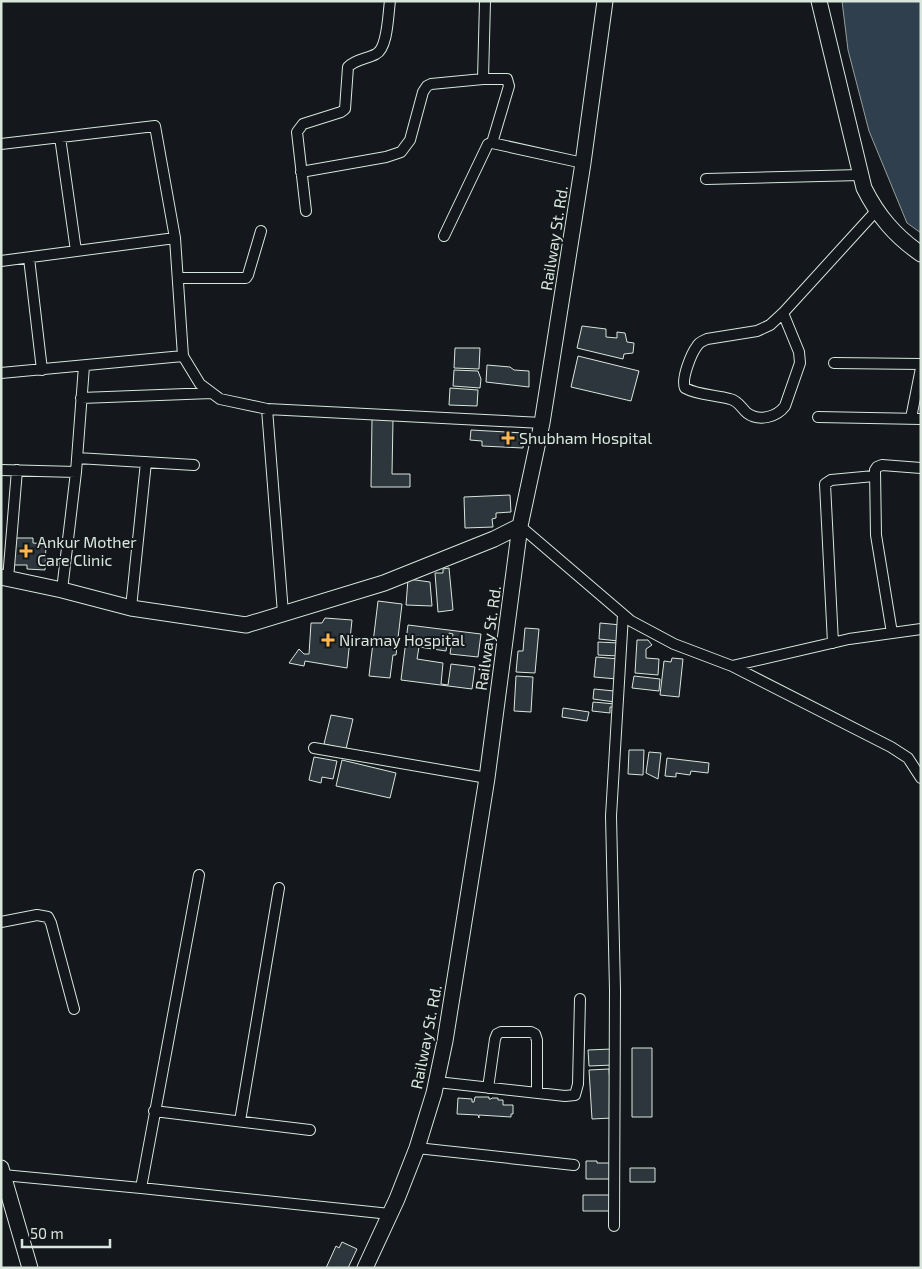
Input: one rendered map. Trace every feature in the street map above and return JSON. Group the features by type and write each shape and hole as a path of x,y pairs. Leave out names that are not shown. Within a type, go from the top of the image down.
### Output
{"street":[{"path":"306,211 296,137 299,127 345,109 348,67 356,61 376,55 381,51 386,35 390,1"},
{"path":"483,79 485,1"},
{"name":"Railway St. Rd.","path":"365,1268 418,1148 437,1082 445,1041 487,778 520,526 542,423 583,163 605,1"},
{"path":"819,1 864,188 876,210 902,241 921,254"},
{"path":"301,172 394,156 410,140 424,92 427,86 431,84 503,78 509,81 509,86 492,143 487,146 444,236"},
{"path":"1,144 155,126 176,238 183,356 200,384 220,400 267,409 542,423"},
{"path":"60,137 76,252"},
{"path":"492,143 583,163"},
{"path":"706,179 860,175"},
{"path":"783,313 799,352 800,363 785,406 781,411 769,417 752,416 735,400 684,388 683,379 696,346 700,342 707,339 764,329 783,313 876,210"},
{"path":"178,278 246,278 261,232"},
{"path":"1,261 176,238"},
{"path":"29,258 42,370"},
{"path":"1,373 183,356"},
{"path":"818,417 916,419 921,366 834,363"},
{"path":"62,590 76,472 84,366"},
{"path":"81,398 212,393"},
{"path":"267,409 283,613"},
{"path":"77,458 194,465"},
{"path":"131,608 146,462"},
{"path":"892,633 876,534 874,476 877,467 882,465 921,468"},
{"path":"1,470 76,472"},
{"path":"17,470 5,578 62,590 131,608 246,624 384,583 494,539 520,526 623,615 674,644 732,666 900,752 908,758 921,778"},
{"path":"833,643 826,484 831,480 874,476"},
{"path":"614,1226 615,990 611,816 623,615"},
{"path":"732,666 833,643 921,629"},
{"path":"314,748 487,778"},
{"path":"141,1188 199,875"},
{"path":"240,1121 278,888"},
{"path":"1,922 37,914 48,917 74,1009"},
{"path":"437,1082 536,1093 575,1095 577,1092 580,999"},
{"path":"488,1088 497,1034 501,1032 531,1032 535,1034 537,1040 536,1093"},
{"path":"154,1110 310,1130"},
{"path":"418,1148 574,1165"},
{"path":"30,1268 2,1172 390,1214"}],"water":[{"path":"842,1 921,1 921,233 907,223 869,131 848,50"}],"building":[{"path":"582,326 606,329 606,337 617,338 617,332 625,333 627,342 634,343 633,353 624,354 623,359 577,348"},
{"path":"455,348 480,348 479,369 454,368"},
{"path":"578,356 639,371 631,401 571,387"},
{"path":"487,365 529,371 529,387 486,382"},
{"path":"454,370 478,371 481,379 480,388 453,386"},
{"path":"450,388 478,390 477,406 449,405"},
{"path":"372,419 393,419 392,474 410,474 410,487 371,487"},
{"path":"471,430 524,433 523,448 482,446 482,441 470,440"},
{"path":"510,495 511,512 496,513 496,518 492,519 493,527 465,528 464,497"},
{"path":"15,538 33,538 33,543 46,544 45,570 27,569 27,565 14,565"},
{"path":"449,568 453,610 438,612 435,573 443,573 443,569"},
{"path":"408,579 430,582 432,606 406,605"},
{"path":"378,601 402,604 396,655 393,655 390,678 369,676"},
{"path":"325,618 352,620 347,668 305,661 304,666 289,663 299,649 304,654 309,654 311,623 322,623"},
{"path":"600,623 621,625 619,641 599,639"},
{"path":"408,625 481,634 478,657 450,654 453,634 449,633 446,651 419,647 417,659 443,663 441,684 448,685 451,664 475,667 472,689 401,680"},
{"path":"525,628 539,629 535,673 516,672 518,651 523,651"},
{"path":"637,640 648,640 652,645 646,649 646,658 659,659 658,675 635,673"},
{"path":"598,642 619,643 619,656 598,655"},
{"path":"596,657 619,659 617,679 594,677"},
{"path":"672,658 683,659 679,697 660,695 664,661 671,662"},
{"path":"516,676 533,677 531,712 514,711"},
{"path":"634,676 660,679 659,691 632,688"},
{"path":"594,689 614,691 615,702 593,699"},
{"path":"593,702 615,704 614,707 610,707 610,713 592,711"},
{"path":"563,708 589,712 587,721 562,717"},
{"path":"331,715 353,719 346,749 324,744"},
{"path":"629,750 644,750 643,775 628,774"},
{"path":"649,752 661,753 658,779 646,773"},
{"path":"314,757 337,761 333,779 322,777 321,783 309,780"},
{"path":"667,758 709,763 708,773 691,771 690,775 676,773 676,777 665,776"},
{"path":"342,760 396,773 390,798 336,786"},
{"path":"632,1048 652,1048 652,1117 632,1117"},
{"path":"612,1049 613,1065 589,1066 588,1050"},
{"path":"609,1069 612,1118 592,1119 589,1070"},
{"path":"475,1097 503,1100 503,1105 513,1105 513,1114 511,1114 511,1117 479,1115 479,1118 478,1115 457,1114 458,1098 472,1099 472,1102 474,1102"},
{"path":"586,1161 613,1163 613,1179 586,1179"},
{"path":"630,1168 655,1168 655,1182 630,1182"},
{"path":"583,1195 613,1195 613,1211 583,1211"},
{"path":"342,1242 357,1249 348,1268 326,1268 336,1246 339,1248"}],"place":[{"name":"Shubham Hospital","path":"508,438"},
{"name":"Ankur Mother Care Clinic","path":"26,551"},
{"name":"Niramay Hospital","path":"328,640"}]}
